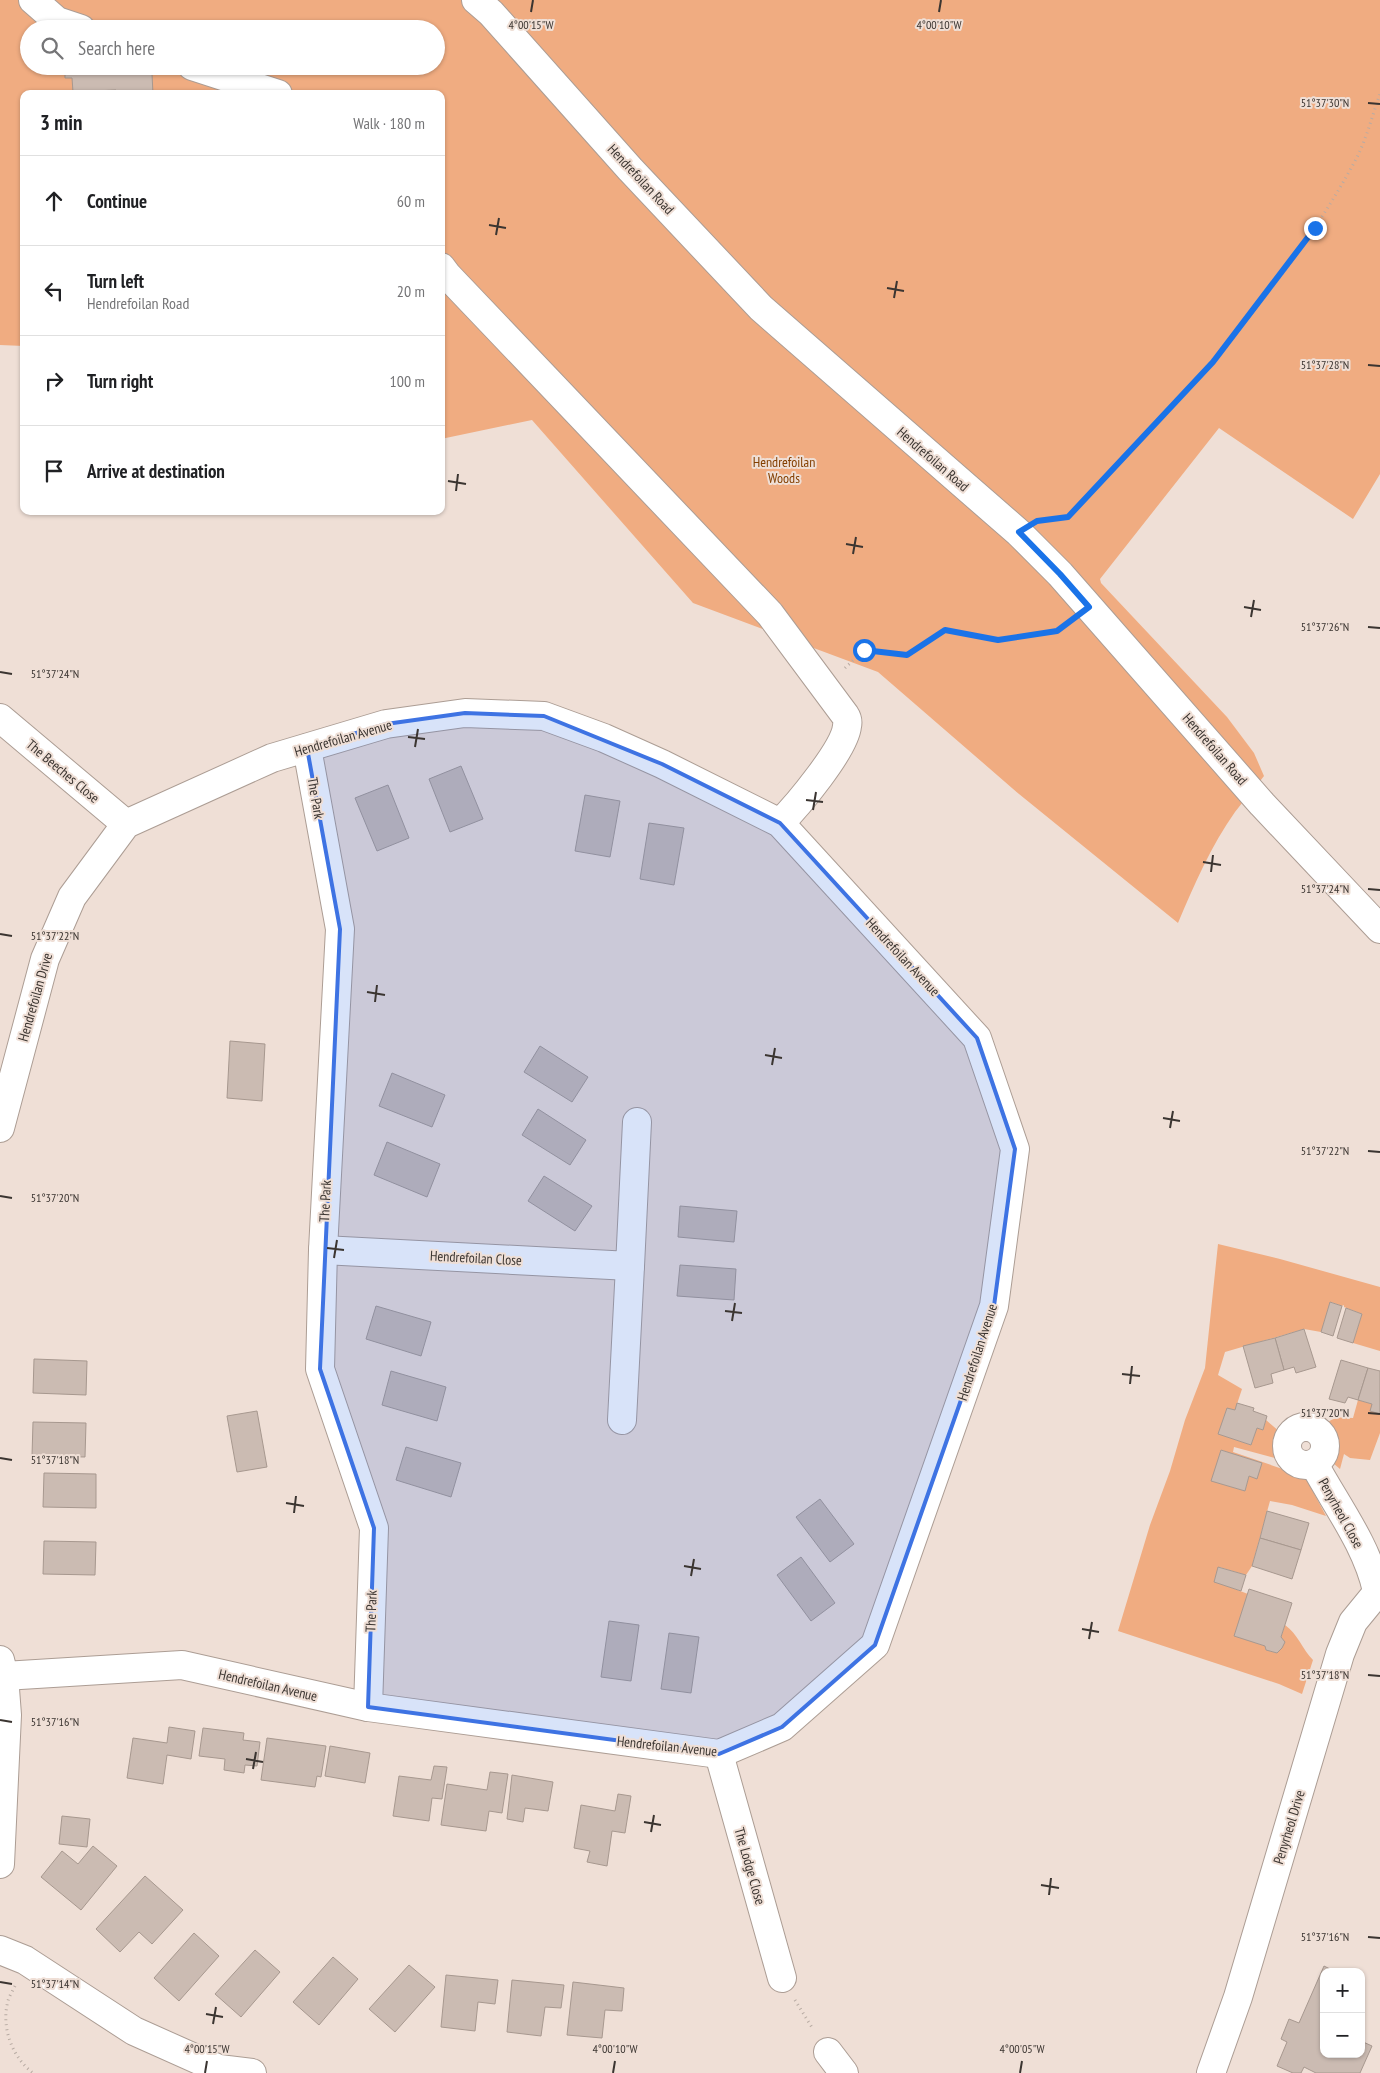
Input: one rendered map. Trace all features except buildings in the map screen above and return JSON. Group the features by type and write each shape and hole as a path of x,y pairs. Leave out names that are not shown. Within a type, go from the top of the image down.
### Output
{"street":[{"path":"33,0 56,20"},
{"name":"Hendrefoilan Road","path":"476,0 491,13 630,169 760,308 1019,532 1060,574 1262,804 1380,928"},
{"path":"220,75 266,90"},
{"path":"445,273 770,614 834,698 847,720 848,728 836,751 818,778 780,823"},
{"name":"Hendrefoilan Avenue","path":"2,1668 182,1665 368,1707 719,1754 782,1727 875,1645 994,1306 1015,1149 977,1038 780,823 662,764 604,738 544,716 465,713 386,724 272,758 179,802 126,824"},
{"name":"The Beeches Close","path":"0,718 126,824"},
{"name":"The Park","path":"307,748 340,929 323,1250 320,1369 374,1528 368,1707"},
{"name":"Hendrefoilan Drive","path":"1,1115 45,959 72,897 126,824"},
{"path":"622,1420 637,1122"},
{"name":"Hendrefoilan Close","path":"323,1250 630,1266"},
{"name":"Penyrheol Close","path":"1314,1464 1352,1530 1372,1570 1378,1590"},
{"name":"Penyrheol Drive","path":"1211,2073 1238,1997 1340,1654 1353,1622 1378,1590"},
{"path":"0,1864 7,1715 2,1668"},
{"name":"The Lodge Close","path":"719,1754 782,1978"},
{"path":"0,1950 25,1960 134,2031 220,2069 252,2073"}],"path":[{"path":"1019,532 1037,521 1068,517 1213,362 1315,228 1356,160 1380,94"},
{"path":"834,698 843,670 864,650 907,655 945,630 998,640 1057,631 1089,607"},
{"path":"25,1960 7,2005 7,2033 14,2052 33,2073"},
{"path":"782,1978 836,2063"},
{"path":"0,2003 7,2005"}],"highlighted area":[{"path":"465,713 544,716 662,764 780,823 977,1038 1015,1149 994,1306 875,1645 782,1727 719,1754 368,1707 374,1528 320,1369 340,929 307,748 386,724"}],"green space":[{"name":"Hendrefoilan Woods","path":"0,0 1380,0 1380,474 1353,519 1219,428 1100,579 1101,583 1227,717 1254,753 1264,776 1235,812 1218,838 1178,923 1019,794 878,672 693,603 532,420 445,438 445,90 20,90 20,346 0,345"},
{"path":"1218,1244 1380,1287 1380,1351 1353,1343 1362,1314 1344,1307 1344,1305 1331,1302 1321,1332 1304,1329 1225,1352 1218,1375 1242,1389 1235,1410 1227,1409 1219,1434 1251,1445 1257,1428 1263,1430 1266,1420 1280,1432 1275,1458 1234,1447 1233,1452 1303,1476 1326,1516 1292,1505 1270,1501 1252,1566 1246,1575 1219,1567 1214,1581 1248,1594 1235,1636 1265,1646 1266,1650 1277,1653 1282,1648 1284,1642 1281,1637 1285,1625 1293,1633 1313,1660 1302,1694 1279,1684 1118,1631 1150,1525 1170,1471 1185,1420 1205,1368","holes":["1221,1450 1261,1463 1257,1478 1249,1476 1245,1491 1212,1481"]},
{"path":"1358,1400 1372,1404 1380,1414 1380,1433 1370,1460 1350,1458 1344,1454 1340,1469 1333,1463 1334,1439 1325,1426 1330,1420 1341,1417 1353,1418"}],"route":[{"path":"864,650 907,655 945,630 998,640 1057,631 1089,607 1019,532 1037,521 1068,517 1213,362 1315,228"}]}
